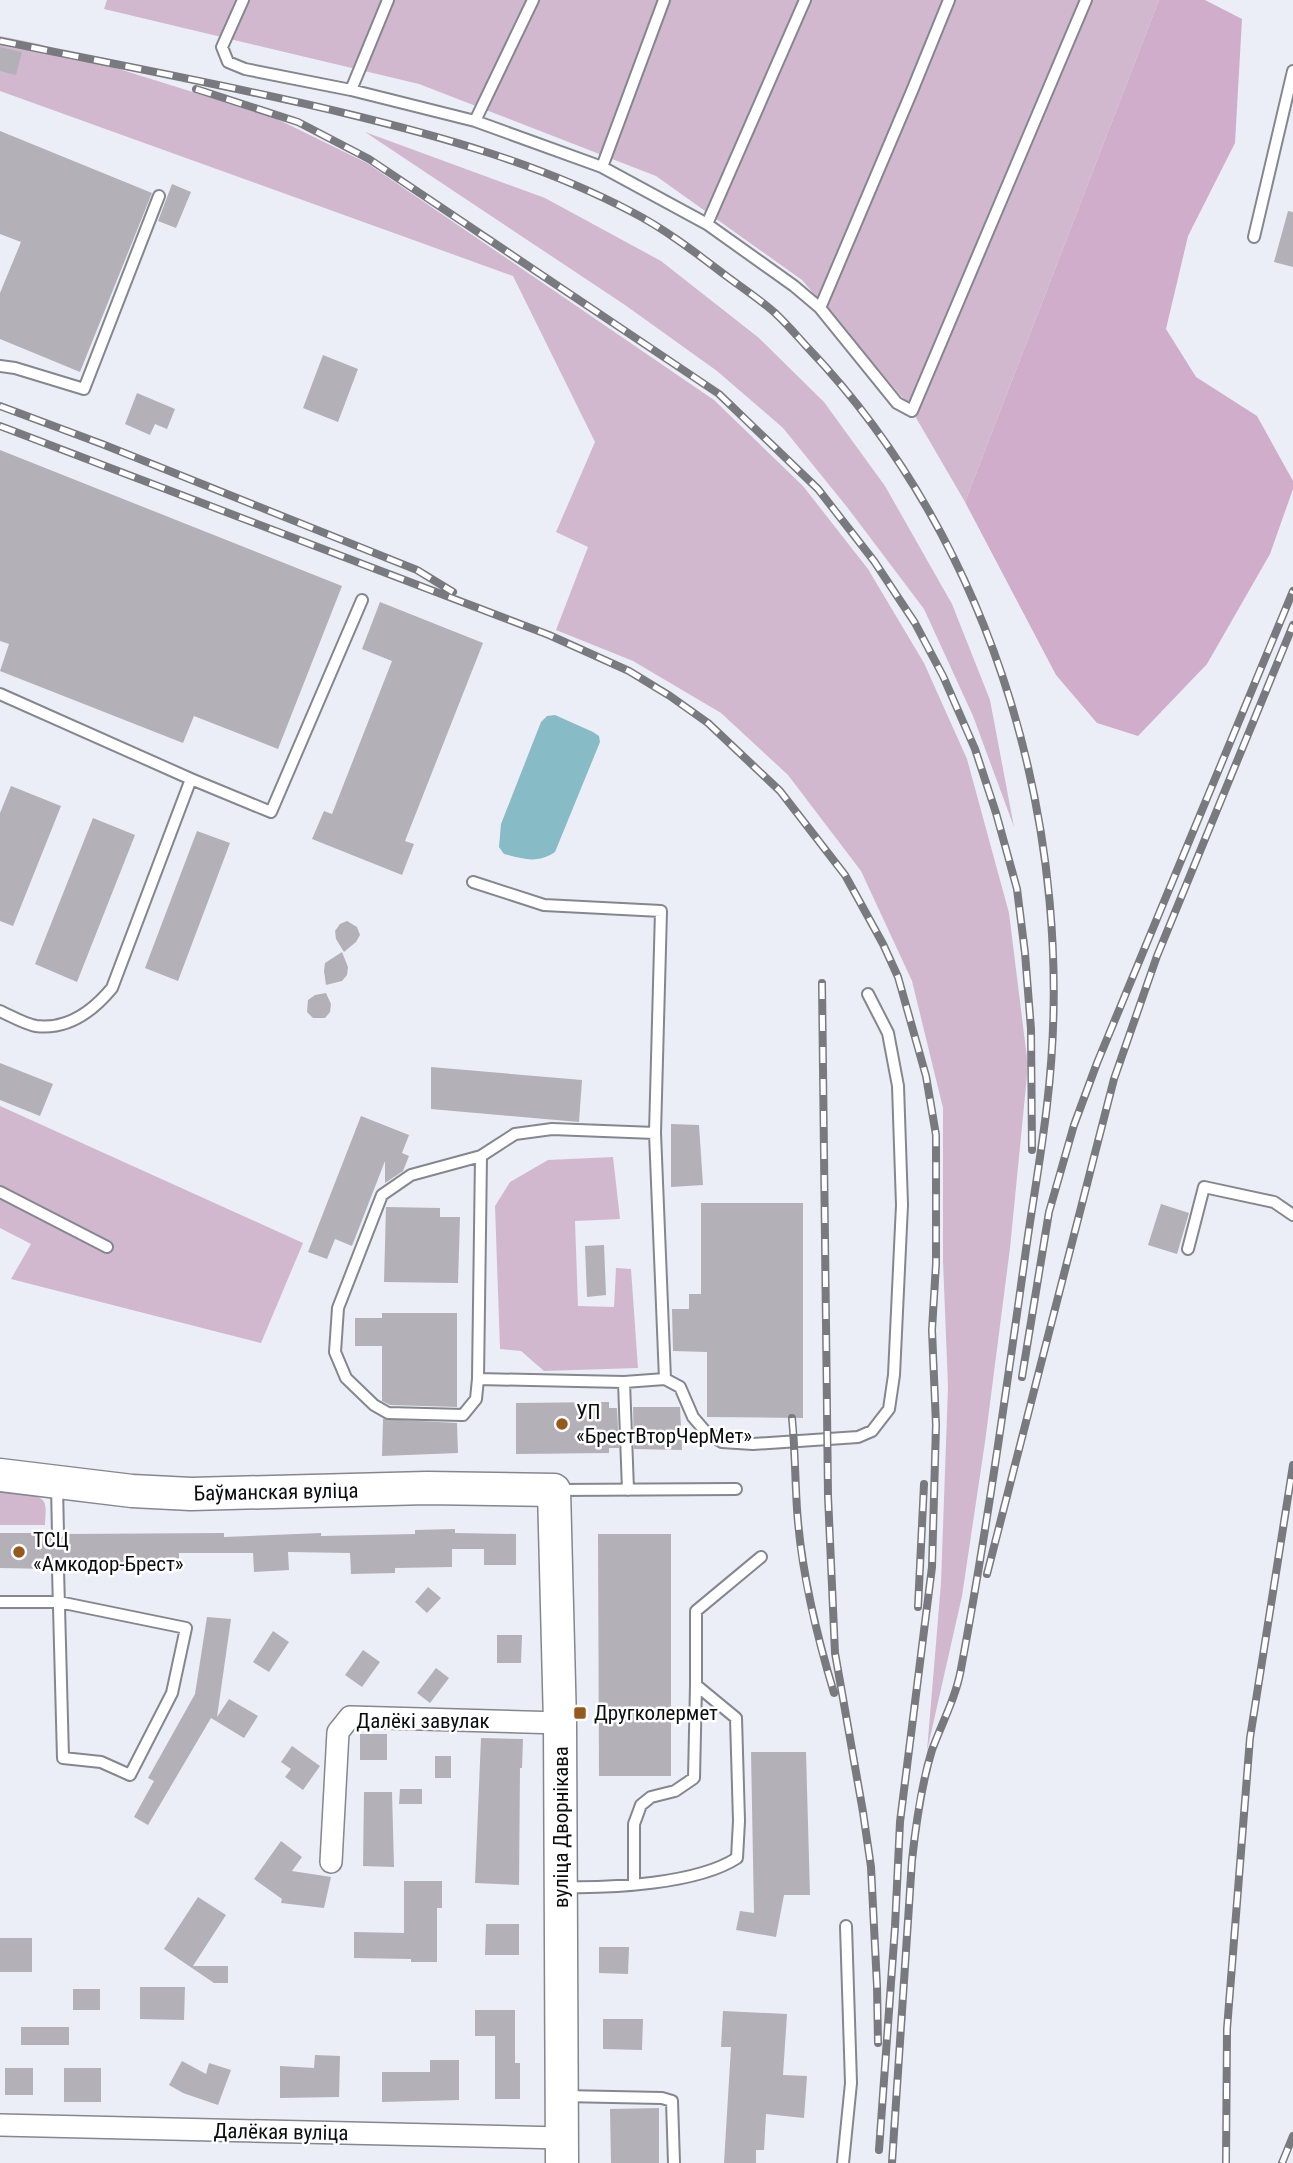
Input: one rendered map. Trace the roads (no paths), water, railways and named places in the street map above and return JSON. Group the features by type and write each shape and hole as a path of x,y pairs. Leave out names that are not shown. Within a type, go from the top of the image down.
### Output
{"street":[{"name":"Баўманская вуліца","path":"0,1475 132,1491 191,1494 427,1488 554,1490"},
{"name":"вуліца Дворнікава","path":"554,1490 561,1723 562,2151"},
{"name":"Далёкі завулак","path":"331,1863 338,1731 350,1717 561,1723"},
{"name":"Далёкая вуліца","path":"0,2126 562,2151"}],"lane":[{"path":"243,0 222,47 228,62 245,69 351,90 475,121 602,167 707,224 794,286 820,308 897,404 912,411 1086,0"},
{"path":"351,90 388,0"},
{"path":"475,121 533,0"},
{"path":"602,167 664,0"},
{"path":"707,224 805,0"},
{"path":"820,308 949,0"},
{"path":"1254,237 1293,71"},
{"path":"0,366 84,388 159,195"},
{"path":"0,694 271,812 362,600"},
{"path":"0,1011 36,1026 69,1023 97,1006 112,988 191,779"},
{"path":"473,882 544,905 661,911 655,1133 665,1379"},
{"path":"478,1379 624,1382 665,1379 680,1387 693,1417 705,1431 722,1442 753,1444 858,1437 872,1431 889,1409 894,1375 902,1205 898,1086 888,1033 869,994"},
{"path":"481,1156 476,1399 463,1415 388,1413 374,1405 346,1378 335,1352 338,1308 382,1195 411,1175 481,1156 515,1134 552,1129 655,1133"},
{"path":"1188,1249 1204,1187 1275,1202 1293,1215"},
{"path":"0,1192 107,1247"},
{"path":"624,1382 628,1490"},
{"path":"57,1483 58,1534"},
{"path":"554,1490 736,1489"},
{"path":"634,1883 634,1824 641,1805 650,1797 675,1791 694,1779 696,1611 761,1557"},
{"path":"0,1602 59,1602 186,1628 172,1693 130,1775 101,1762 63,1758 59,1602 58,1569"},
{"path":"561,1887 590,1888 680,1878 722,1868 737,1858 736,1718 696,1685"},
{"path":"842,2163 851,2083 846,1926"},
{"path":"562,2096 662,2098 672,2101 674,2163"}],"water":[{"path":"555,715 593,732 599,736 600,742 555,852 536,859 504,854 499,847 501,824 541,722 547,716"}],"railway":[{"path":"0,41 255,93 415,131 562,179 644,219 762,302 808,348 874,426 929,512 975,603 1010,700 1035,800 1050,901 1054,1004 1045,1125 979,1568 959,1679 932,1750 917,1818 892,2163"},
{"path":"196,89 298,122 369,159 719,394 818,489 874,561 915,623 943,676 975,749 996,813 1017,889 1025,953 1031,1029 1032,1150"},
{"path":"0,406 417,570 453,592"},
{"path":"0,426 549,635 629,671 708,723 780,791 845,875 883,944 898,977 926,1076 936,1135 936,1264 932,1330 936,1425 932,1567 900,1822 879,2150"},
{"path":"1022,1377 1049,1212 1074,1125 1097,1063 1293,591"},
{"path":"987,1574 1114,1079 1157,956 1293,625"},
{"path":"822,983 828,1496 835,1653 871,1867 878,2043"},
{"path":"792,1418 802,1556 815,1625 834,1693"},
{"path":"1226,2163 1227,2029 1250,1738 1293,1465"},
{"path":"918,1607 924,1484"},
{"path":"1282,2163 1293,2136"}],"place":[{"name":"УП «БрестВторЧерМет»","path":"562,1424"},
{"name":"ТСЦ «Амкодор-Брест»","path":"19,1552"},
{"name":"Другколермет","path":"580,1713"}]}
